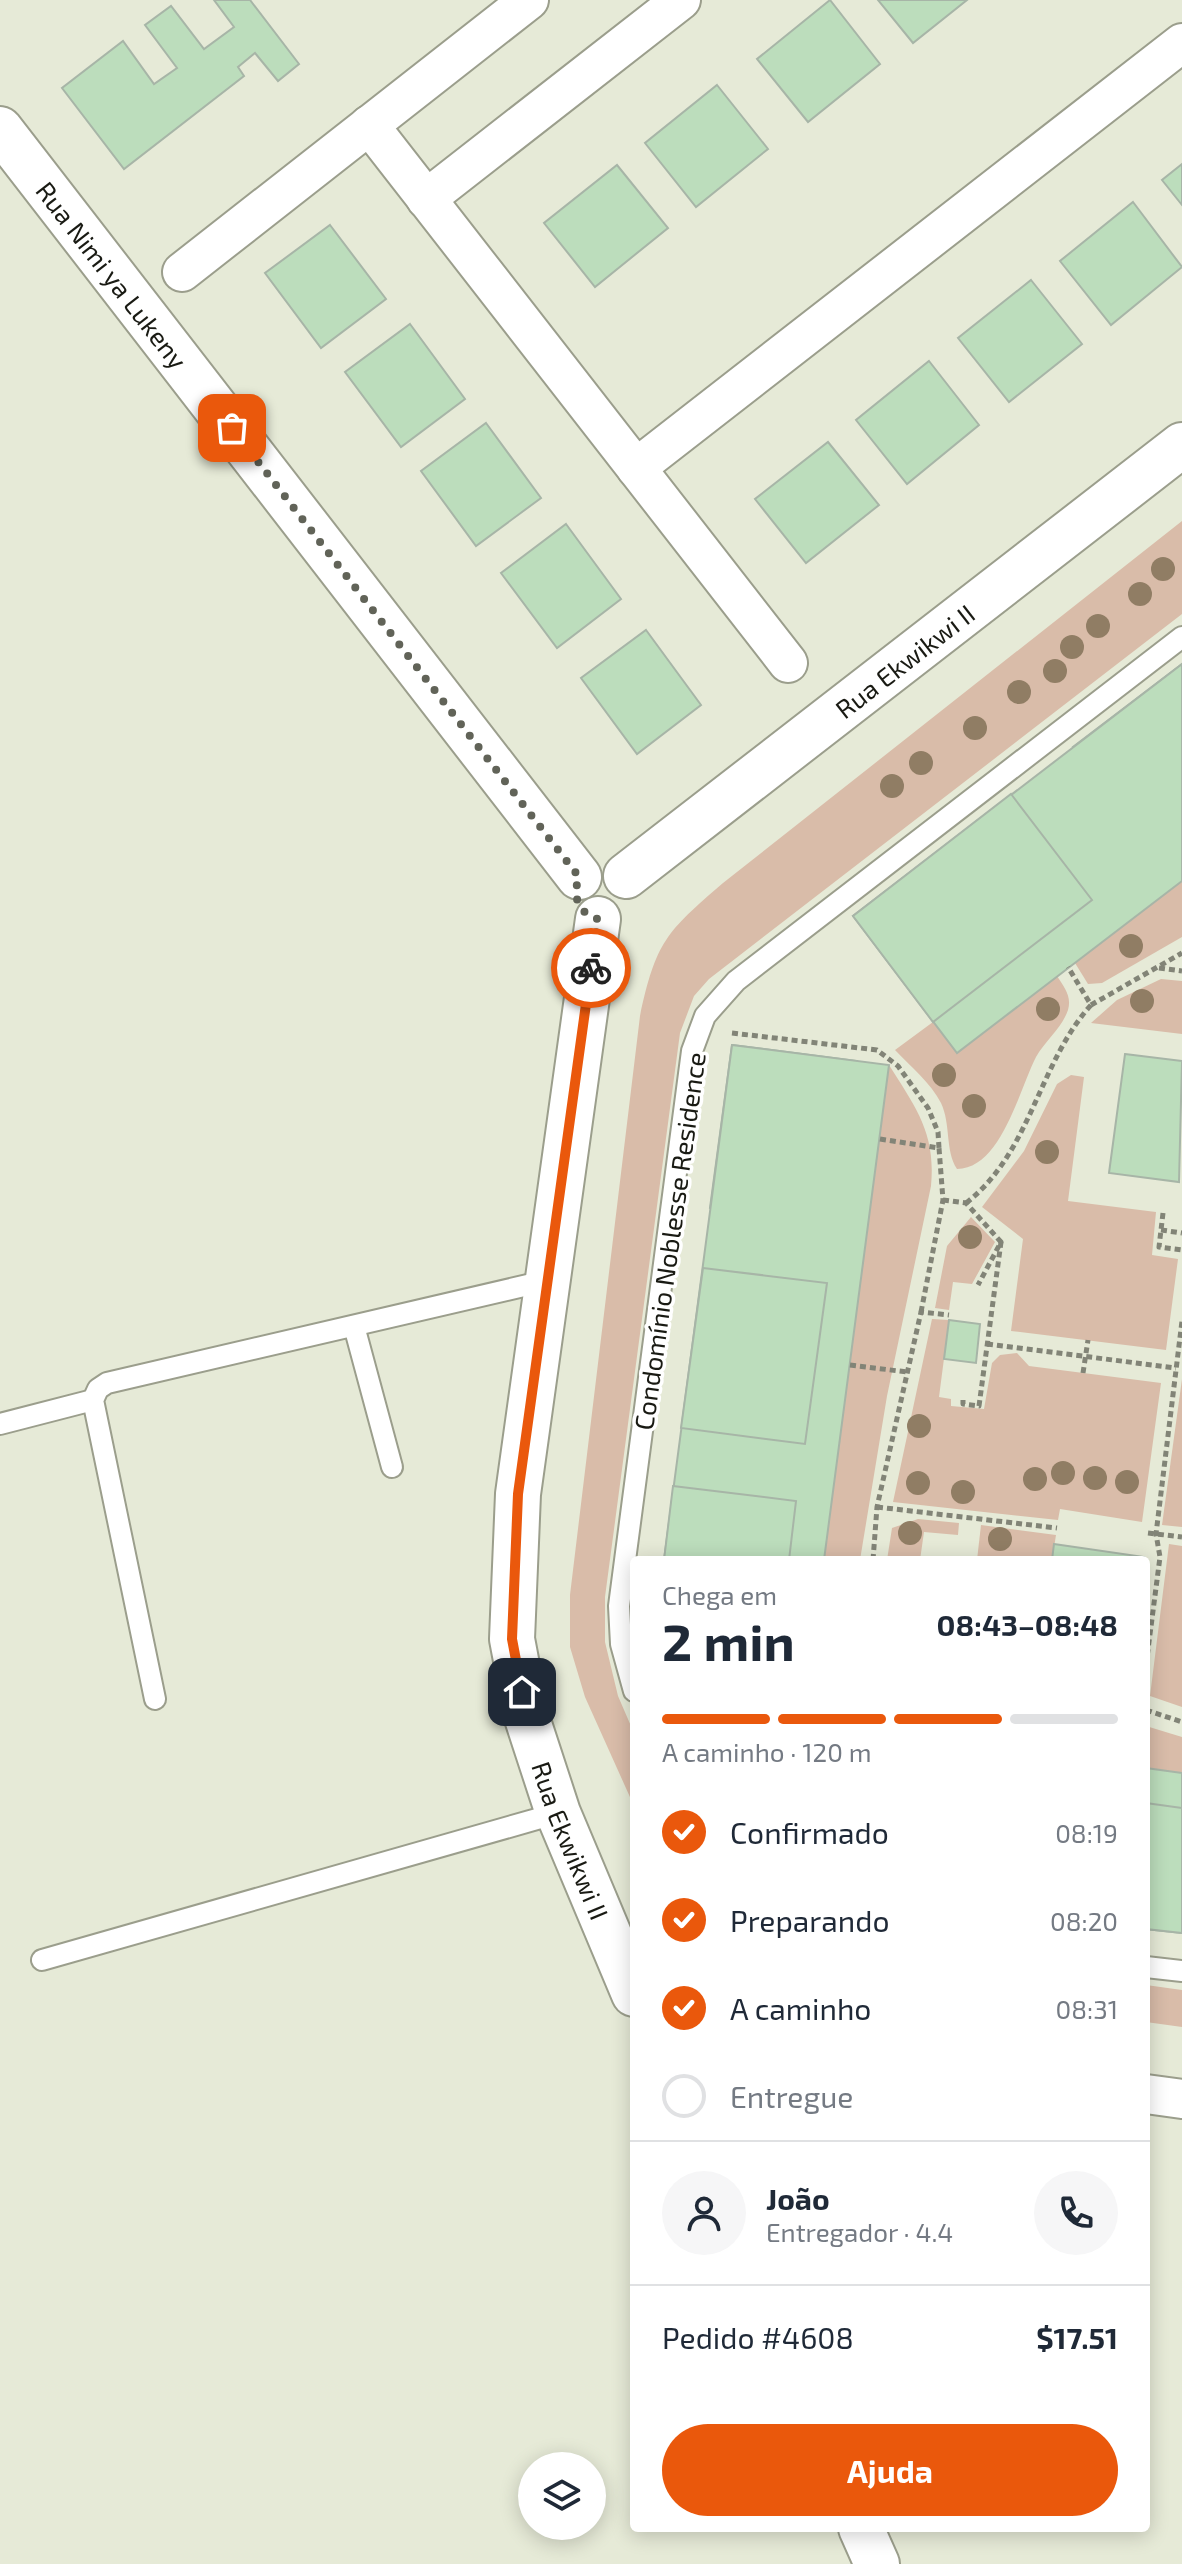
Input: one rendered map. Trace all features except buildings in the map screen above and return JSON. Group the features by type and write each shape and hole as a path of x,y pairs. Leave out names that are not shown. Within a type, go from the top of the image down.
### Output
{"street":[{"path":"182,272 529,0"},
{"path":"426,199 681,0"},
{"path":"636,468 1182,43"},
{"path":"369,125 788,663"},
{"name":"Rua Nimi ya Lukeny","path":"0,129 579,877"},
{"name":"Rua Ekwikwi II","path":"626,876 1182,445"},
{"path":"593,865 612,865 626,876 631,893 629,903 616,916 598,919 583,911 577,903 579,877 593,865"},
{"name":"Rua Ekwikwi II","path":"598,919 545,1281 518,1494 512,1639 527,1718 558,1813 630,1984"},
{"path":"1150,2095 1182,2099"},
{"path":"863,2532 877,2564"}],"lane":[{"name":"Condomínio Noblesse Residence","path":"630,1677 621,1644 619,1606 692,1051 705,1016 736,981 1182,637"},
{"path":"155,1699 93,1400 98,1389 107,1383 545,1281"},
{"path":"354,1326 392,1467"},
{"path":"0,1424 93,1400"},
{"path":"42,1960 558,1813"},
{"path":"1150,1967 1182,1971"}],"path":[{"path":"966,1203 981,1191 1021,1135 1056,1057 1091,1005 1182,953"},
{"path":"1068,967 1091,1005"},
{"path":"1157,967 1182,971"},
{"path":"700,1029 877,1050 898,1066 928,1108 938,1132 943,1200 877,1507 873,1556"},
{"path":"880,1139 939,1148"},
{"path":"943,1200 966,1203 1001,1242 979,1406 963,1404 963,1400"},
{"path":"1163,1213 1159,1247 1182,1250"},
{"path":"1161,1230 1182,1233"},
{"path":"978,1285 1001,1242"},
{"path":"921,1312 949,1315"},
{"path":"1150,1634 1160,1557 1156,1534 1182,1321"},
{"path":"1083,1373 1088,1340"},
{"path":"987,1344 1176,1368"},
{"path":"850,1365 907,1372"},
{"path":"877,1507 1057,1528"},
{"path":"1148,1533 1182,1537"},
{"path":"1150,1711 1182,1722"}],"shaded area":[{"path":"1182,521 1182,614 709,979 694,996 680,1033 605,1597 605,1642 618,1696 630,1724 630,1797 585,1697 570,1647 570,1595 640,1016 652,971 666,940 688,914 723,883"},
{"path":"1182,881 1182,937 1102,983 1088,984 1075,963"},
{"path":"1057,976 1068,996 1065,1017 1036,1057 997,1142 986,1156 972,1166 957,1169 941,1103 926,1082 895,1050 933,1022 957,1053"},
{"path":"1161,979 1182,981 1182,1034 1091,1023 1117,1000"},
{"path":"889,1065 915,1108 927,1136 932,1167 931,1186 887,1396 861,1556 825,1556"},
{"path":"1071,1075 1084,1077 1068,1201 1156,1212 1152,1255 1178,1259 1166,1350 1011,1331 1023,1239 982,1207 1024,1151 1057,1084"},
{"path":"971,1217 995,1242 972,1284 953,1282 949,1310 935,1308 947,1246"},
{"path":"932,1319 949,1320 939,1397 951,1399 951,1406 984,1409 992,1363 1000,1355 1017,1353 1029,1366 1161,1383 1142,1522 1060,1509 1058,1520 893,1502"},
{"path":"1182,1379 1182,1527 1162,1525"},
{"path":"918,1519 959,1523 958,1535 924,1532 921,1556 888,1556 892,1528"},
{"path":"981,1525 1056,1535 1053,1556 977,1556"},
{"path":"1169,1544 1182,1546 1182,1707 1150,1696"},
{"path":"1150,1727 1182,1737 1182,1773 1150,1769"},
{"path":"1150,1986 1182,1990 1182,2027 1150,2023"}],"way so far":[{"path":"232,428 579,877 575,895 577,903 590,917 598,919 591,968"}],"route":[{"path":"522,1692 512,1639 518,1494 545,1281 591,968"}]}
